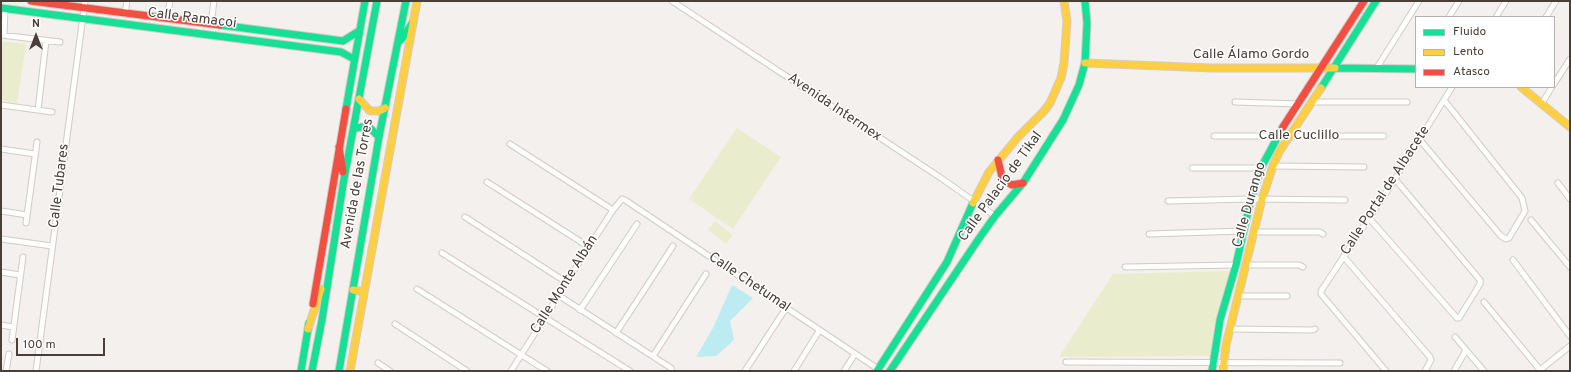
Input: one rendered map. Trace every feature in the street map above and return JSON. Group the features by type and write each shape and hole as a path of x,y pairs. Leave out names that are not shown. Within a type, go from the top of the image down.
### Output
{"main road":[{"name":"Calle Ramacoi","path":"30,1 84,5 125,14 167,20 211,24 343,41"},
{"name":"Avenida de las Torres","path":"301,371 365,1"},
{"name":"Avenida de las Torres","path":"312,371 322,320 344,179 377,1"},
{"name":"Avenida de las Torres","path":"339,371 379,137 399,44 406,1"},
{"name":"Avenida de las Torres","path":"350,371 418,1"},
{"name":"Calle Palacio de Tikal","path":"878,370 947,262 974,201 989,172 1018,137 1044,111 1055,93 1061,78 1066,42 1067,21 1064,1"},
{"name":"Calle Palacio de Tikal","path":"890,371 995,216 1023,183 1066,114 1079,85 1085,63 1087,23 1085,1"},
{"name":"Calle Durango","path":"1212,371 1212,361 1220,320 1236,265 1251,199 1261,168 1277,136 1364,1"},
{"name":"Calle Durango","path":"1223,371 1226,345 1247,265 1262,199 1273,166 1279,152 1335,68 1376,1"},
{"name":"Calle Ramacoi","path":"3,9 341,52 354,59"},
{"path":"399,44 413,22"},
{"path":"341,52 346,47 343,41 359,31"},
{"name":"Calle Álamo Gordo","path":"1085,63 1212,68 1415,69"},
{"path":"1522,88 1542,102 1570,127"},
{"path":"359,99 370,111 379,111 385,108"},
{"path":"354,129 361,127 370,128 379,137"},
{"path":"339,146 344,179"},
{"path":"998,160 1002,177 1007,182 1012,185 1023,183"},
{"path":"308,329 330,262"},
{"path":"353,290 364,292"}],"street":[{"path":"125,14 127,1"},
{"path":"167,20 170,1"},
{"path":"211,24 214,1"},
{"name":"Avenida Intermex","path":"672,1 995,216"},
{"path":"1376,69 1419,1"},
{"path":"1450,16 1459,1"},
{"path":"1497,16 1506,1"},
{"path":"1547,16 1556,1"},
{"name":"Calle Tubares","path":"36,371 84,5"},
{"path":"3,9 2,35 60,42"},
{"path":"38,110 46,41"},
{"path":"1555,82 1570,59"},
{"name":"Calle Portal de Albacete","path":"1386,371 1321,294 1322,289 1370,218 1451,88"},
{"path":"1542,102 1551,88"},
{"path":"1420,140 1504,238 1509,238 1525,211 1524,202 1444,100"},
{"path":"1235,102 1299,104"},
{"path":"1312,102 1406,102"},
{"path":"1,105 52,112"},
{"name":"Calle Cuclillo","path":"1214,136 1384,136"},
{"path":"26,223 37,142"},
{"path":"510,144 613,210"},
{"path":"1,149 35,154"},
{"path":"1273,166 1364,167"},
{"path":"1192,168 1261,168"},
{"path":"1370,218 1457,318 1459,317 1480,284 1480,280 1395,179"},
{"path":"486,182 589,247"},
{"path":"1558,183 1570,199"},
{"path":"1168,201 1251,199 1345,200"},
{"name":"Calle Monte Albán","path":"511,371 566,282 620,200"},
{"name":"Calle Chetumal","path":"620,200 625,200 878,370"},
{"path":"1,211 27,215"},
{"path":"465,217 566,282"},
{"path":"1532,220 1570,267"},
{"path":"580,310 637,224"},
{"path":"1149,234 1244,231"},
{"path":"1254,232 1320,232 1324,234"},
{"path":"1,239 52,246"},
{"path":"616,333 673,246"},
{"path":"442,253 630,371"},
{"path":"12,340 23,257"},
{"path":"1344,257 1430,357 1430,363 1425,371"},
{"path":"1513,260 1570,336"},
{"path":"1125,267 1236,265"},
{"path":"1247,265 1299,265 1303,267"},
{"path":"1,272 20,275"},
{"path":"653,356 706,274"},
{"path":"417,289 547,371"},
{"path":"558,295 653,356 671,368 672,371"},
{"path":"1239,296 1287,296"},
{"path":"1484,302 1540,371 1570,346"},
{"path":"745,371 786,308"},
{"path":"395,324 467,371"},
{"path":"1,325 13,327"},
{"path":"1231,329 1315,329"},
{"path":"794,371 819,331"},
{"path":"1455,337 1484,371"},
{"path":"1454,371 1466,350"},
{"path":"4,369 9,354"},
{"path":"844,371 855,354"},
{"path":"1066,362 1212,361 1340,363"},
{"path":"378,363 390,371"}],"green space":[{"path":"1,41 26,44 17,103 1,100"},
{"path":"737,128 781,157 733,229 689,199"},
{"path":"715,221 733,235 726,244 708,230"},
{"path":"1228,271 1230,273 1209,356 1059,357 1113,274"}],"water":[{"path":"732,285 753,298 730,321 734,340 716,356 696,357 713,328"}],"traffic: fast":[{"path":"346,109 365,1"},
{"path":"312,371 322,320 344,179 377,1"},
{"path":"339,371 379,137 406,1"},
{"path":"890,371 978,240 995,216 1023,183 1063,120 1079,85 1085,63 1087,23 1085,1"},
{"path":"1321,88 1376,1"},
{"path":"1,8 341,52 354,59"},
{"path":"401,40 413,22"},
{"path":"220,25 343,41 359,31"},
{"path":"1335,68 1415,69"},
{"path":"354,129 361,127 370,128 379,137"},
{"path":"1212,371 1220,320 1236,265 1251,199 1261,168 1283,127"},
{"path":"877,371 947,262 973,203"},
{"path":"301,371 309,323"}],"traffic: slow":[{"path":"350,371 417,1"},
{"path":"973,203 989,172 1018,137 1050,103 1061,78 1064,63 1067,21 1064,1"},
{"path":"1085,63 1212,68 1335,68"},
{"path":"1223,371 1226,345 1262,199 1273,166 1279,152 1321,88"},
{"path":"1522,88 1570,127"},
{"path":"359,99 370,111 379,111 385,108"},
{"path":"308,329 321,289"},
{"path":"353,290 364,292"}],"traffic: jam":[{"path":"31,1 220,25"},
{"path":"1283,127 1364,1"},
{"path":"313,304 346,109"},
{"path":"339,147 343,172"},
{"path":"998,160 1002,177 1007,182 1012,185 1023,183"}]}
